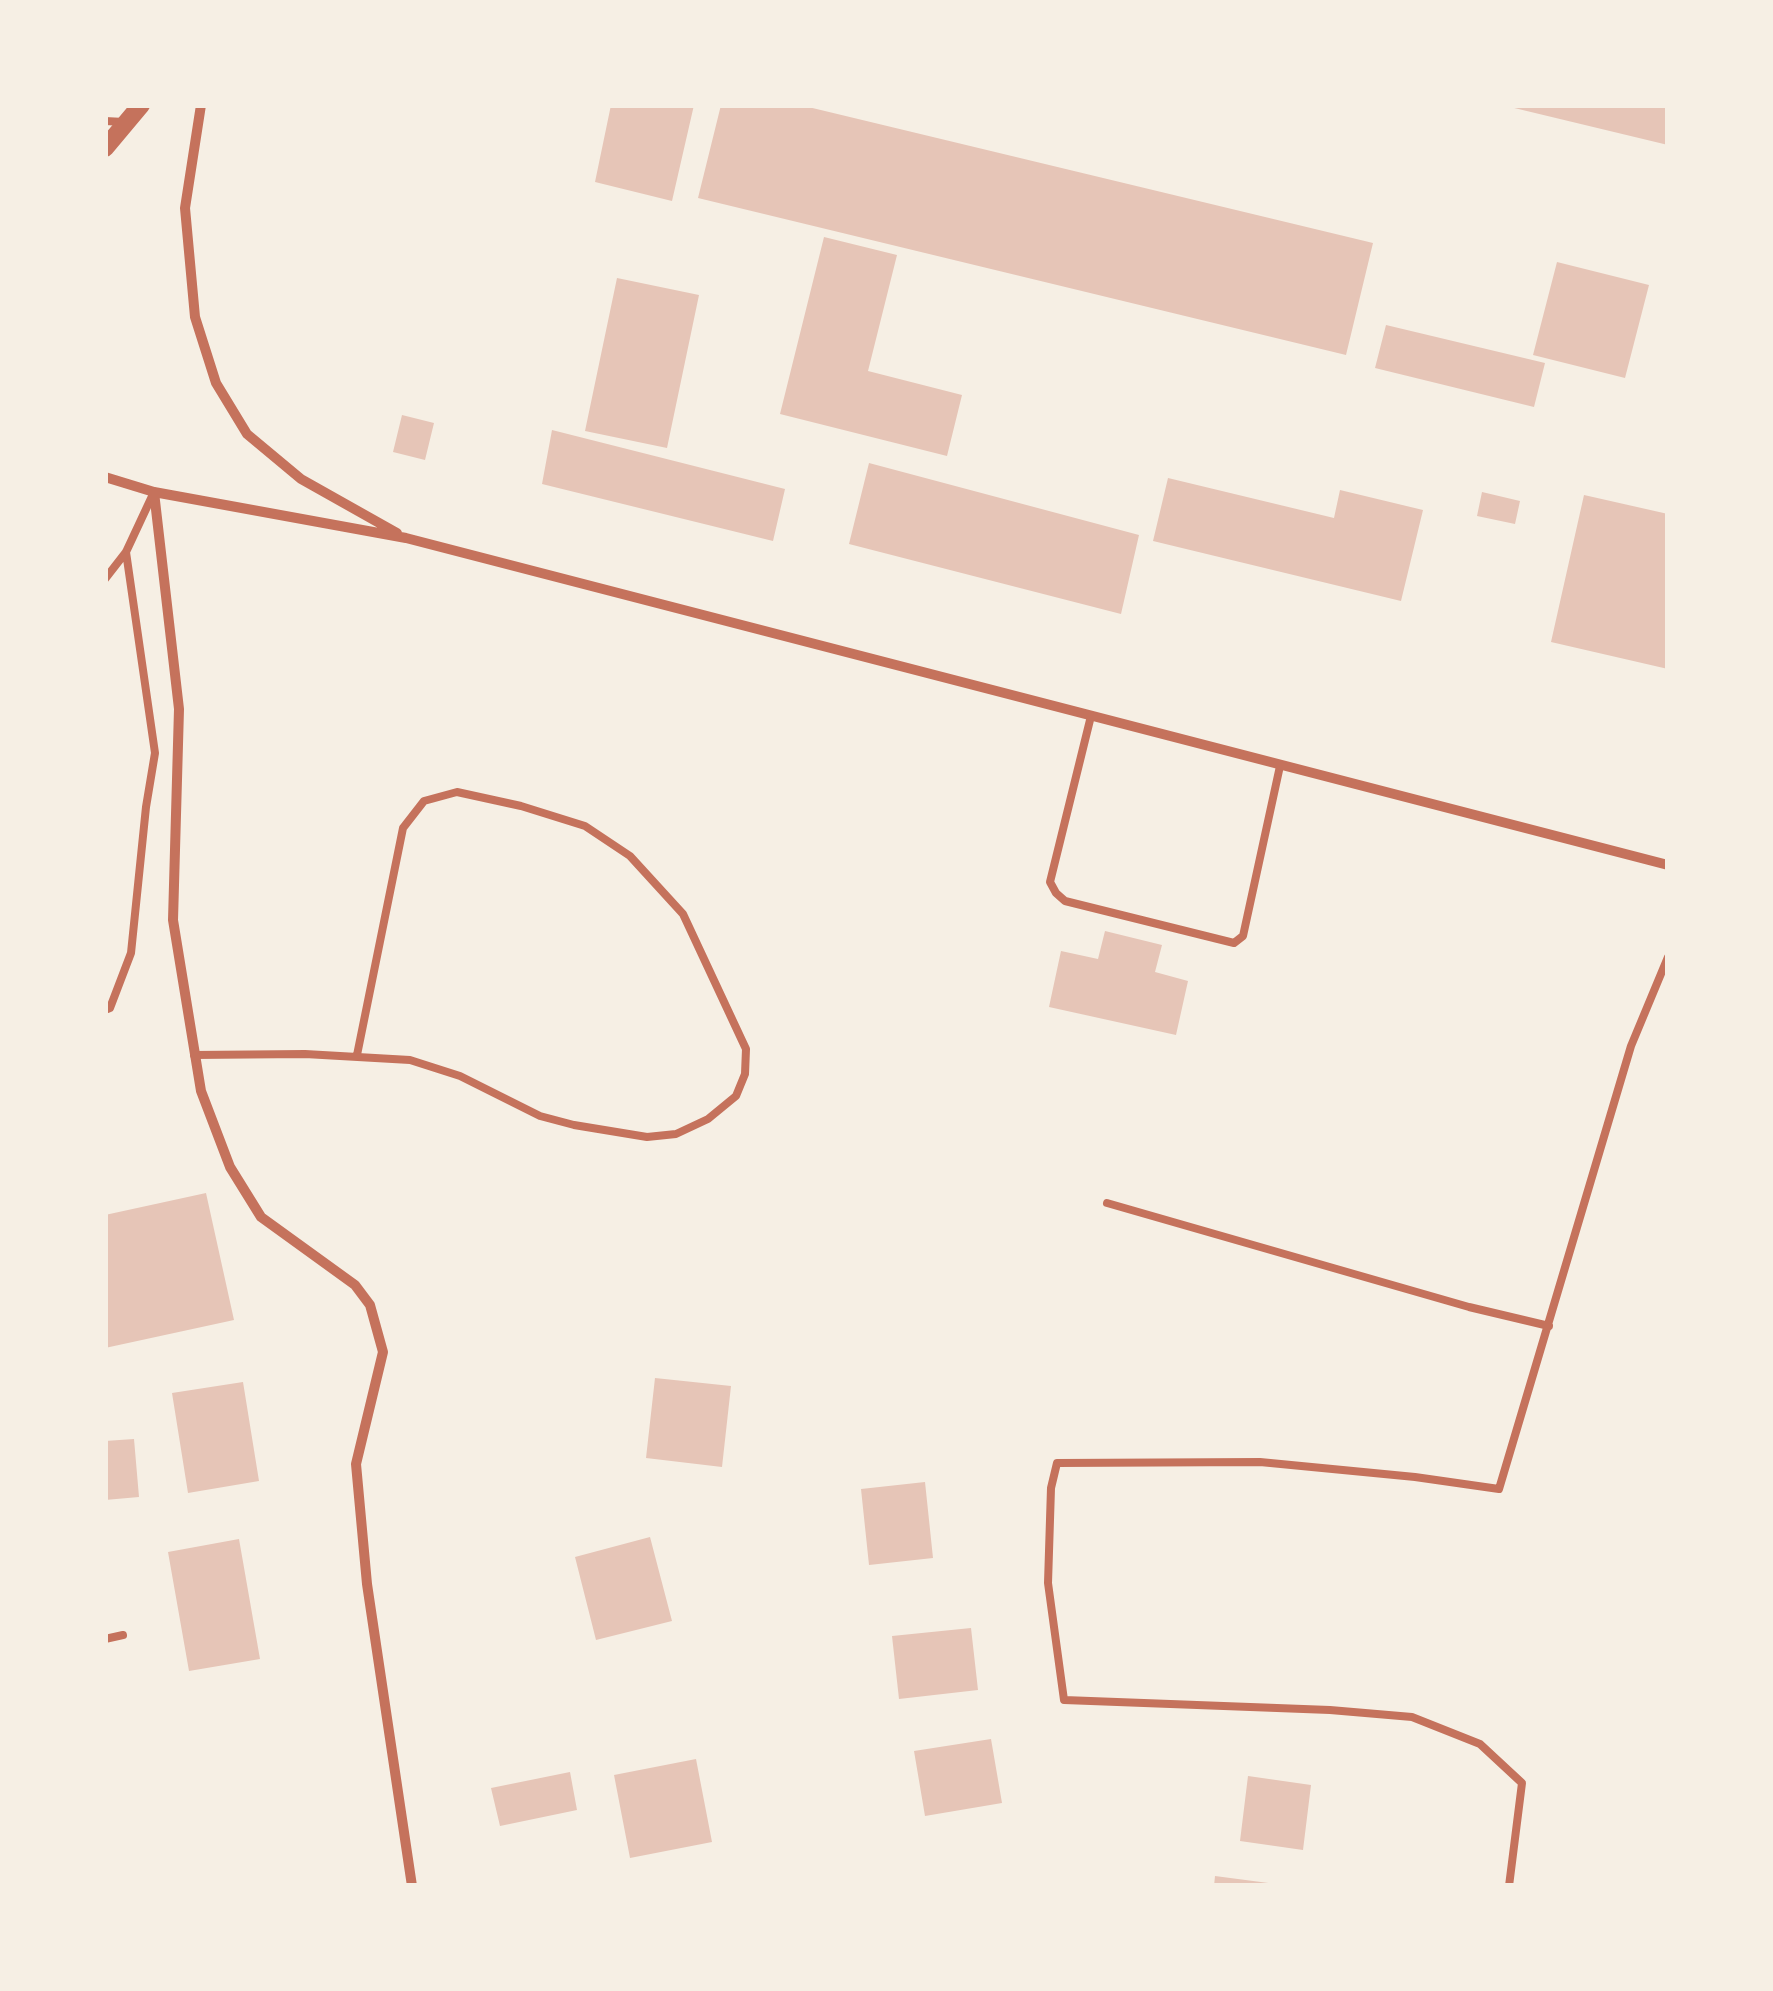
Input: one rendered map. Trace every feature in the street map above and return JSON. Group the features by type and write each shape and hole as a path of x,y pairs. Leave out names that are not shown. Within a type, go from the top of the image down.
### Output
{"street":[{"path":"105,148 141,105"},
{"path":"200,105 185,208 195,317 216,383 247,434 287,468 406,538"},
{"path":"105,477 154,492 406,538 1668,865"},
{"path":"154,492 180,709 172,920 200,1091 230,1167 261,1217 355,1285 370,1305 383,1352 356,1464 368,1584 412,1886"}],"lane":[{"path":"105,121 128,122"},
{"path":"105,579 126,552 154,492"},
{"path":"105,1010 110,1008 131,953 146,806 156,752 126,552"},
{"path":"1091,716 1050,882 1065,901 1136,920 1226,943 1243,936 1280,766"},
{"path":"194,1055 410,1060 460,1076 540,1116 648,1136 676,1134 708,1119 736,1096 746,1074 746,1049 683,914 630,856 585,826 458,792 424,801 403,828 357,1056"},
{"path":"1508,1886 1522,1784 1480,1744 1412,1717 1064,1700 1048,1583 1051,1488 1056,1463 1260,1462 1499,1490 1632,1046 1668,957"},
{"path":"1107,1204 1469,1307 1550,1326"},
{"path":"105,1639 123,1636"}],"building":[{"path":"611,105 694,105 672,201 595,182"},
{"path":"721,105 800,105 1373,243 1346,355 698,198"},
{"path":"1668,105 1668,145 1506,106"},
{"path":"824,237 897,255 868,371 962,395 947,456 780,414"},
{"path":"1557,262 1649,285 1625,378 1533,355"},
{"path":"617,278 699,295 667,448 585,431"},
{"path":"1386,325 1545,363 1534,407 1375,368"},
{"path":"402,415 434,423 425,460 393,452"},
{"path":"552,430 785,489 773,541 542,484"},
{"path":"869,463 1139,535 1121,614 849,544"},
{"path":"1168,478 1334,518 1340,490 1423,510 1401,601 1153,541"},
{"path":"1482,492 1520,501 1515,524 1477,516"},
{"path":"1584,495 1668,514 1668,669 1551,642"},
{"path":"1105,931 1162,945 1155,972 1188,981 1176,1035 1049,1007 1061,951 1098,959"},
{"path":"206,1193 234,1320 105,1348 105,1215"},
{"path":"655,1378 731,1386 722,1467 646,1458"},
{"path":"243,1382 259,1481 188,1493 172,1393"},
{"path":"134,1439 139,1497 105,1500 105,1441"},
{"path":"925,1482 933,1558 869,1565 861,1489"},
{"path":"650,1537 672,1621 596,1640 575,1557"},
{"path":"239,1539 260,1659 189,1671 168,1552"},
{"path":"971,1628 978,1690 899,1699 892,1636"},
{"path":"991,1739 1002,1803 925,1816 914,1751"},
{"path":"696,1759 712,1842 630,1858 614,1775"},
{"path":"570,1772 577,1810 500,1826 491,1788"},
{"path":"1248,1776 1311,1785 1303,1850 1240,1841"},
{"path":"1215,1876 1276,1884 1214,1886"}]}
